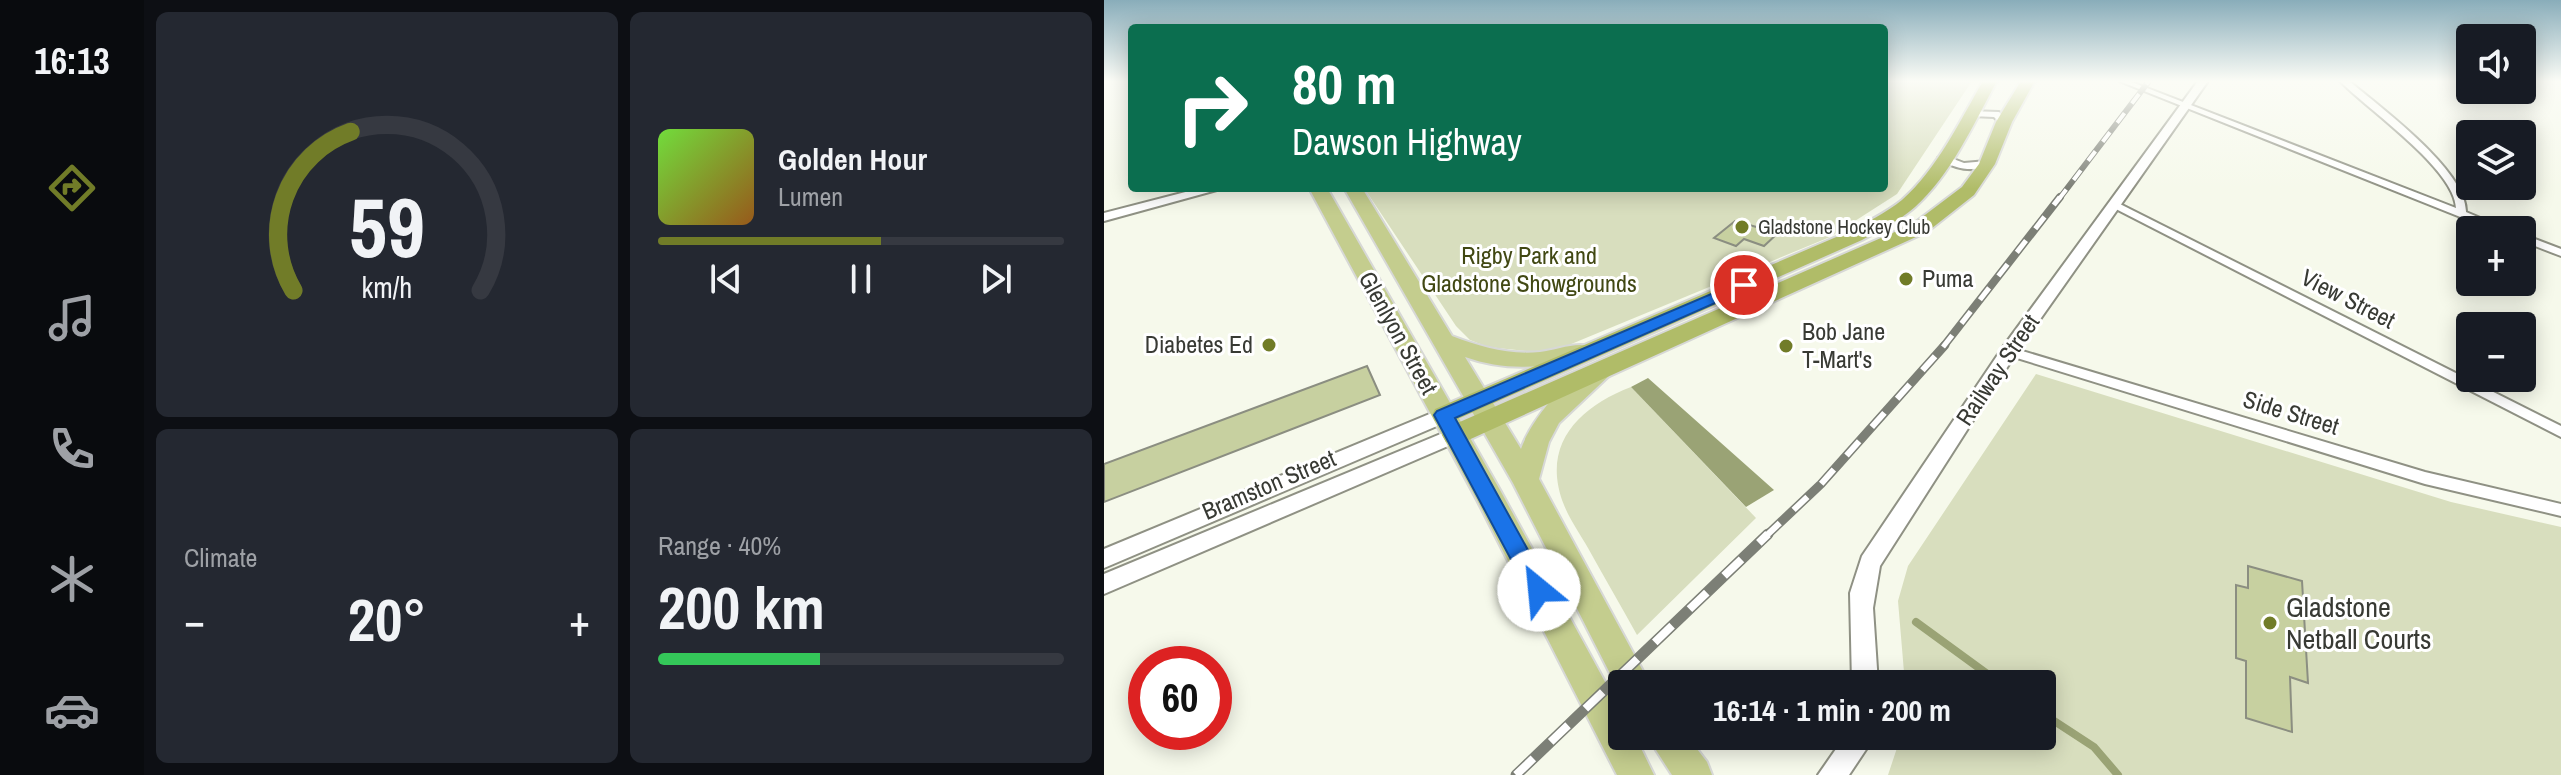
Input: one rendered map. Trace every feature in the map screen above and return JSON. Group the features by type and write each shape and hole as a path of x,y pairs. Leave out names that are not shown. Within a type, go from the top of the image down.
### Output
{"highway":[{"path":"1484,411 1617,341 1855,236 1890,217 1914,199 1969,117"},
{"path":"1449,425 1600,373 1920,228 1968,191 1987,164 2007,117"}],"main road":[{"name":"Glenlyon Street","path":"1320,192 1636,775"},
{"name":"Glenlyon Street","path":"1355,192 1525,479 1626,670"},
{"path":"1441,340 1484,357 1528,362 1549,360 1617,341"},
{"path":"1525,479 1532,447 1542,426 1559,405 1600,373"},
{"path":"1675,750 1694,775"}],"street":[{"path":"1999,117 2004,122"},
{"name":"Railway Street","path":"1866,670 1860,611 1861,581 1870,563 2009,351 2177,117"},
{"path":"2219,117 2468,216"},
{"path":"2385,117 2452,184 2461,197 2461,213"},
{"path":"1943,158 1971,168 1987,164"},
{"path":"1104,217 1201,192"},
{"name":"View Street","path":"2116,205 2561,432"},
{"path":"2536,243 2561,253"},
{"name":"Side Street","path":"2009,351 2425,478 2561,510"},
{"name":"Bramston Street","path":"1104,559 1449,425"},
{"name":"Bramston Street","path":"1104,584 1449,425"},
{"path":"1832,775 1851,750"}],"green space":[{"name":"Rigby Park and Gladstone Showgrounds","path":"1888,117 1948,117 1897,194 1830,237 1564,347 1535,352 1488,347 1470,340 1456,326 1367,192 1888,192"},
{"path":"2036,374 2451,502 2561,527 2561,775 1888,775 1896,750 2056,750 2056,670 1904,670 1898,601 1908,566"},
{"path":"1631,387 1756,518 1637,635 1566,511 1558,484 1557,464 1569,431 1581,417 1595,405"}],"shaded area":[{"path":"1648,378 1774,490 1746,507 1631,387"}],"building":[{"name":"Gladstone Hockey Club","path":"1735,221 1778,233 1764,246 1744,239 1736,246 1714,238"},
{"path":"1367,366 1380,395 1104,502 1104,464"},
{"name":"Gladstone Netball Courts","path":"2248,566 2302,581 2308,683 2290,677 2292,732 2246,718 2246,661 2236,658 2236,585 2248,588"}],"waterway":[{"path":"1916,622 1982,670"},
{"path":"2056,722 2094,747 2118,775"}],"railway":[{"path":"2059,199 2121,117"},
{"path":"1943,347 2060,197"},
{"path":"1766,536 1821,484 1945,345"},
{"path":"1516,775 1768,534"}],"place":[{"name":"Gladstone Hockey Club","path":"1742,227"},
{"name":"Puma","path":"1906,279"},
{"name":"Diabetes Ed","path":"1269,345"},
{"name":"Bob Jane T-Mart's","path":"1786,346"},
{"name":"Gladstone Netball Courts","path":"2270,623"}],"route":[{"path":"1539,590 1444,415 1744,285"}]}
